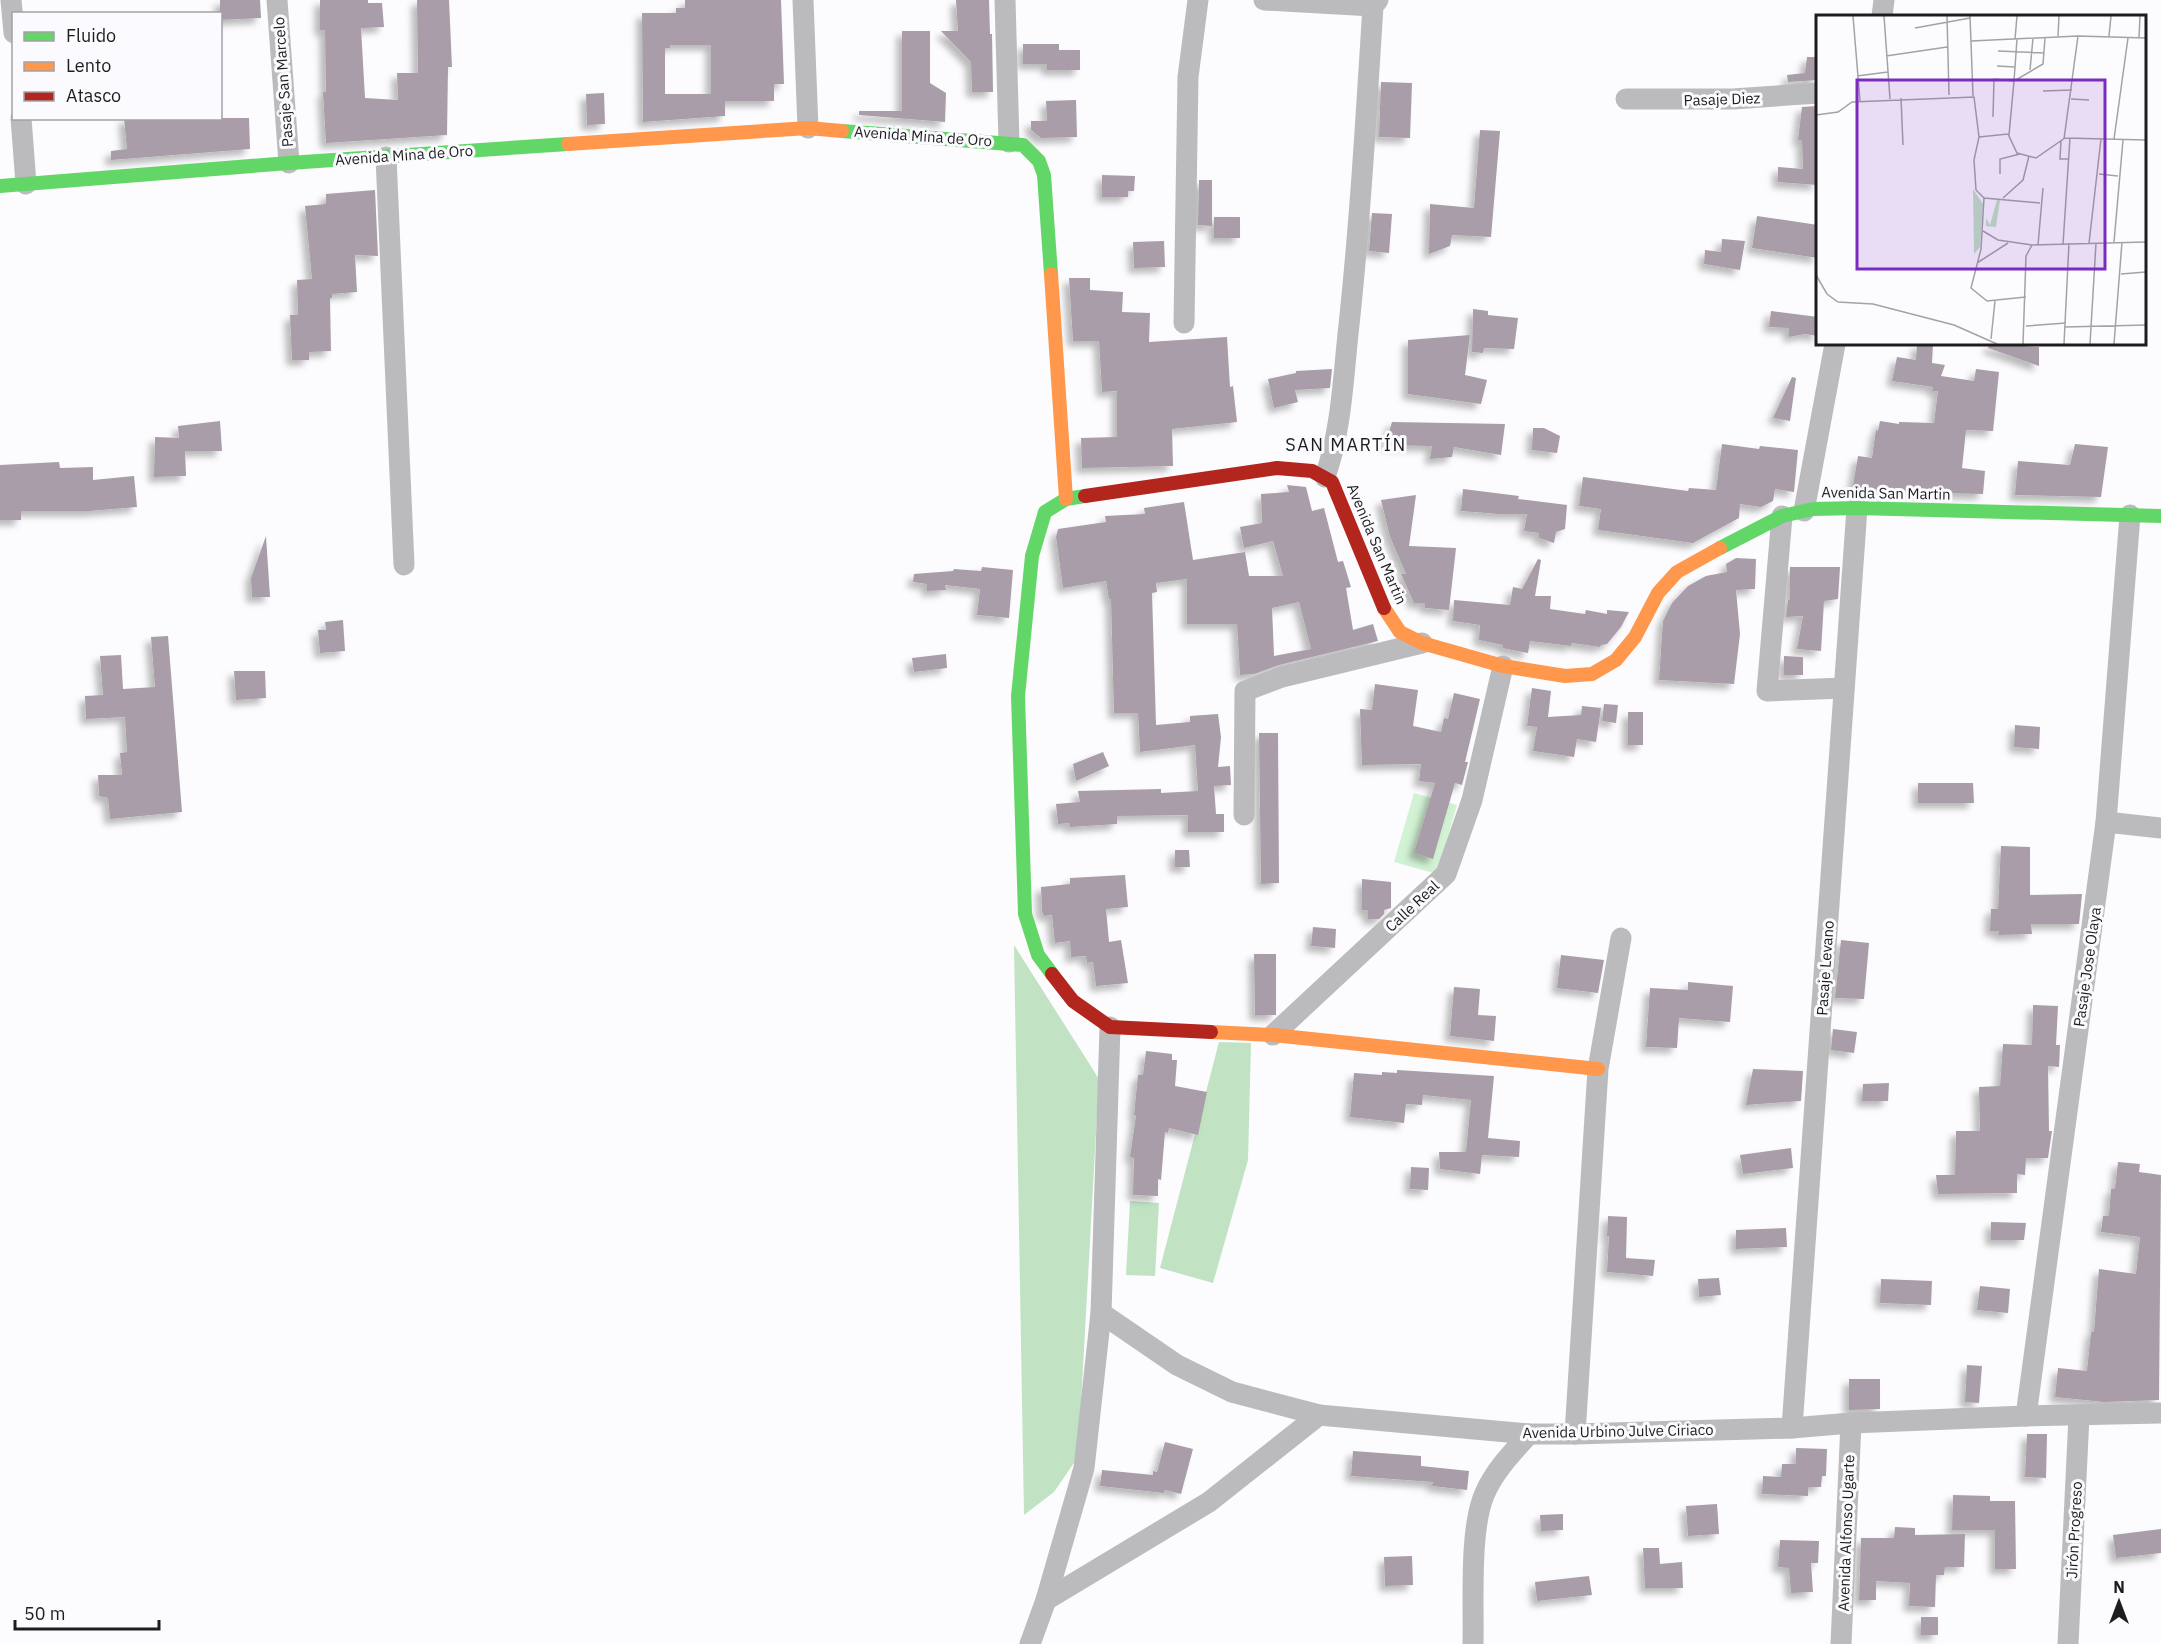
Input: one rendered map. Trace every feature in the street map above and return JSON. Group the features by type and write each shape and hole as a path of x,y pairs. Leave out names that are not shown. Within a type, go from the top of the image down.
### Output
{"street":[{"name":"Pasaje San Marcelo","path":"277,0 289,163"},
{"path":"803,0 808,128"},
{"path":"1005,0 1009,142"},
{"path":"1184,323 1188,78 1198,0"},
{"path":"1264,0 1375,2 1356,263 1335,450 1325,477"},
{"path":"1882,15 1884,0"},
{"name":"Pasaje Diez","path":"1626,99 1733,99 1816,93"},
{"path":"21,120 26,184"},
{"name":"Avenida Mina de Oro","path":"0,186 289,163 808,128 1023,144 1043,165 1066,499"},
{"path":"386,157 404,565"},
{"path":"1804,511 1835,345"},
{"name":"Avenida San Martin","path":"1066,499 1277,468 1316,470 1332,482 1384,609 1400,632 1422,643 1503,666 1564,676 1592,674 1616,660 1635,637 1658,593 1677,572 1735,539 1782,516 1804,511 1857,508 2161,516"},
{"path":"1066,499 1045,512 1032,556 1018,696 1025,914 1038,955 1073,1001 1110,1027 1273,1035 1598,1069"},
{"name":"Pasaje Levano","path":"1792,1428 1857,508"},
{"name":"Pasaje Jose Olaya","path":"2026,1416 2106,822 2130,515"},
{"path":"1782,516 1767,690 1844,688"},
{"path":"1244,815 1245,690 1282,677 1422,643"},
{"name":"Calle Real","path":"1273,1035 1446,874 1472,800 1503,666"},
{"path":"2106,822 2161,828"},
{"path":"1575,1434 1598,1069 1622,938"},
{"path":"1030,1644 1046,1600 1084,1468 1101,1313 1110,1027"},
{"name":"Avenida Urbino Julve Ciriaco","path":"1101,1313 1177,1365 1232,1392 1319,1415 1529,1434 1575,1434 1792,1428 1851,1423 2026,1416 2161,1413"},
{"path":"1046,1600 1209,1502 1319,1415"},
{"name":"Jirón Progreso","path":"2068,1644 2079,1416"},
{"name":"Avenida Alfonso Ugarte","path":"1841,1644 1851,1423"},
{"path":"1473,1644 1476,1528 1484,1494 1501,1465 1529,1434"}],"green space":[{"path":"1414,793 1457,805 1437,874 1394,862"},
{"path":"1014,945 1099,1079 1078,1457 1054,1492 1024,1515"},
{"path":"1219,1042 1251,1043 1248,1160 1213,1283 1160,1268"},
{"path":"1130,1201 1159,1203 1155,1276 1126,1275"}],"building":[{"path":"220,0 260,0 261,18 222,20 222,12 220,12"},
{"path":"320,0 368,0 368,3 382,3 384,27 361,28 365,98 398,100 397,73 418,73 417,0 449,0 452,67 448,67 447,135 326,143 323,92 326,92 325,30 320,30"},
{"path":"685,0 781,0 784,84 774,84 774,101 725,101 725,116 643,122 642,13 676,13 676,8 685,8","holes":["670,45 711,45 711,94 665,94 665,48 670,48"]},
{"path":"956,0 989,0 993,92 972,92 971,62 941,31 958,31"},
{"path":"902,31 930,31 930,83 946,93 945,122 859,115 859,111 902,111"},
{"path":"1023,44 1059,44 1059,50 1080,50 1080,70 1047,70 1047,64 1023,64"},
{"path":"1807,57 1816,57 1816,80 1788,82 1787,75 1805,73"},
{"path":"1381,82 1412,83 1410,138 1379,137"},
{"path":"604,93 605,124 587,125 586,94"},
{"path":"1076,100 1077,137 1041,138 1031,130 1031,121 1047,121 1046,101"},
{"path":"1816,106 1816,185 1778,182 1778,167 1803,169 1802,140 1798,140 1802,107"},
{"path":"249,118 250,149 111,160 111,151 127,149 124,120"},
{"path":"1480,130 1500,131 1491,237 1452,235 1450,246 1429,254 1430,204 1474,208"},
{"path":"1102,175 1135,176 1134,191 1128,191 1128,197 1102,197"},
{"path":"1199,180 1212,180 1212,226 1198,225"},
{"path":"375,190 378,256 355,255 357,292 332,294 330,298 331,351 309,352 309,360 292,360 290,315 298,315 297,280 312,279 305,206 326,204 326,194"},
{"path":"1372,213 1392,214 1389,253 1369,251"},
{"path":"1757,216 1816,225 1816,258 1752,248"},
{"path":"1214,217 1240,217 1240,238 1214,238"},
{"path":"1722,239 1745,241 1740,270 1704,264 1705,250 1721,252"},
{"path":"1164,241 1165,267 1134,268 1133,242"},
{"path":"1069,278 1090,278 1090,290 1123,292 1122,312 1150,313 1149,342 1227,337 1230,387 1233,386 1237,422 1172,429 1173,466 1082,468 1081,438 1117,437 1117,391 1102,392 1099,341 1073,341"},
{"path":"1473,309 1488,311 1488,315 1518,318 1514,349 1484,348 1483,353 1472,352"},
{"path":"1771,311 1816,317 1816,336 1805,334 1789,337 1789,328 1769,327"},
{"path":"1470,335 1465,375 1487,380 1481,404 1408,394 1408,340"},
{"path":"1917,345 1933,345 1932,363 1945,365 1941,376 1974,381 1976,369 1999,372 1993,431 1966,430 1962,468 1985,471 1983,494 1852,491 1858,456 1872,458 1876,430 1878,431 1880,421 1899,424 1899,422 1934,423 1938,391 1932,391 1933,387 1892,381 1897,357 1916,360"},
{"path":"1989,345 2039,347 2039,366 1988,348"},
{"path":"1332,369 1330,388 1295,390 1298,402 1274,408 1268,379 1296,373 1296,371"},
{"path":"1792,377 1796,378 1790,421 1773,418"},
{"path":"220,421 222,451 185,451 186,476 154,477 155,437 179,438 178,426"},
{"path":"1392,422 1505,424 1501,455 1454,447 1452,457 1430,459 1432,446 1385,445"},
{"path":"1533,428 1544,428 1560,436 1557,453 1532,450"},
{"path":"1722,444 1759,449 1760,446 1798,450 1794,492 1775,489 1773,501 1761,507 1740,504 1739,518 1693,543 1598,530 1601,509 1579,506 1583,477 1688,491 1689,488 1716,490"},
{"path":"2075,444 2108,447 2101,497 2015,495 2018,461 2070,465"},
{"path":"59,462 60,468 93,467 93,480 134,476 137,507 89,511 21,511 21,520 0,520 0,465"},
{"path":"1287,485 1306,487 1312,511 1324,508 1338,562 1343,561 1351,587 1346,588 1353,630 1373,624 1378,641 1279,665 1254,674 1240,675 1237,624 1187,624 1187,579 1156,583 1157,592 1152,593 1156,725 1190,722 1190,716 1218,714 1221,737 1218,767 1230,766 1231,785 1214,786 1216,814 1224,814 1224,832 1188,832 1188,815 1117,816 1117,824 1070,827 1069,823 1058,824 1056,804 1080,802 1078,791 1161,789 1161,793 1198,791 1195,745 1140,752 1138,713 1114,713 1111,599 1109,599 1106,581 1063,588 1056,537 1058,529 1106,522 1105,516 1145,514 1144,508 1184,502 1193,560 1245,552 1249,576 1283,576 1273,541 1244,548 1240,527 1262,523 1261,494 1289,492","holes":["1299,602 1311,649 1274,656 1272,608"]},
{"path":"1463,489 1567,505 1565,529 1556,532 1554,543 1539,538 1539,533 1524,531 1527,514 1461,511"},
{"path":"1416,495 1409,546 1456,548 1449,610 1425,608 1425,603 1414,603 1401,574 1406,574 1390,537 1381,500"},
{"path":"266,536 270,597 252,597 251,578"},
{"path":"1736,558 1756,559 1755,589 1736,590 1740,634 1734,684 1659,680 1663,621 1672,603 1688,586 1706,576 1727,572 1726,564"},
{"path":"1538,559 1541,560 1535,596 1551,596 1550,609 1585,614 1586,610 1607,614 1607,610 1629,612 1621,627 1607,644 1600,647 1572,643 1571,646 1530,641 1528,653 1479,640 1480,625 1453,621 1454,600 1510,605 1513,587 1522,589"},
{"path":"982,567 1013,570 1009,618 977,615 980,589 945,585 946,590 927,591 927,584 913,582 914,574 953,571 954,569 981,571"},
{"path":"1790,567 1840,567 1838,599 1824,601 1821,651 1797,649 1803,616 1786,617 1788,600 1790,600"},
{"path":"343,620 345,651 320,653 318,630 326,630 325,622"},
{"path":"168,636 182,812 110,819 108,798 99,796 98,775 122,775 120,753 127,752 125,717 86,719 85,696 103,695 100,656 121,655 123,689 155,687 151,637"},
{"path":"946,654 947,668 914,672 912,658"},
{"path":"1784,656 1803,657 1803,675 1784,675"},
{"path":"234,671 265,671 266,698 236,700"},
{"path":"1375,684 1418,690 1413,726 1441,732 1444,718 1448,719 1454,693 1480,699 1462,785 1455,783 1433,859 1414,853 1435,783 1419,781 1421,764 1362,765 1360,709 1372,710"},
{"path":"1532,688 1551,691 1548,717 1581,715 1582,706 1601,708 1596,742 1577,739 1574,757 1533,751 1537,727 1527,726"},
{"path":"1604,704 1618,705 1616,723 1602,721"},
{"path":"1628,712 1643,712 1643,745 1628,745"},
{"path":"2015,725 2040,727 2039,749 2014,747"},
{"path":"1259,733 1278,733 1279,883 1261,884"},
{"path":"1103,752 1109,766 1076,781 1073,764"},
{"path":"1918,783 1973,783 1974,803 1918,803"},
{"path":"2001,846 2030,847 2030,895 2082,894 2079,924 2031,924 2032,934 1999,935 1999,931 1990,931 1991,909 1998,909"},
{"path":"1175,850 1189,850 1190,867 1175,867"},
{"path":"1125,875 1128,907 1106,909 1109,942 1121,940 1128,983 1096,986 1093,962 1087,963 1086,956 1071,957 1070,941 1055,943 1052,915 1044,916 1042,911 1041,887 1070,884 1070,878"},
{"path":"1362,879 1391,882 1391,908 1384,910 1384,914 1379,919 1368,919 1368,910 1362,910"},
{"path":"1313,927 1336,929 1335,948 1311,946"},
{"path":"1841,940 1869,943 1864,999 1835,998"},
{"path":"1254,954 1276,954 1276,1015 1255,1015"},
{"path":"1561,955 1604,960 1598,993 1557,988"},
{"path":"1688,982 1733,986 1730,1022 1679,1018 1677,1048 1646,1047 1650,988 1688,990"},
{"path":"1454,987 1480,989 1478,1015 1496,1016 1494,1041 1450,1036"},
{"path":"2033,1005 2058,1006 2056,1045 2060,1045 2059,1067 2048,1066 2049,1131 2052,1131 2048,1158 2026,1158 2025,1175 2017,1174 2017,1193 1938,1194 1936,1175 1955,1175 1956,1131 1980,1131 1979,1087 2000,1086 2003,1044 2032,1045"},
{"path":"1833,1029 1857,1032 1854,1053 1831,1050"},
{"path":"1146,1051 1172,1054 1172,1060 1177,1060 1175,1086 1207,1092 1198,1135 1169,1128 1168,1133 1165,1132 1161,1180 1158,1179 1158,1196 1133,1195 1134,1158 1130,1157 1136,1116 1134,1115 1138,1075 1143,1075"},
{"path":"1753,1069 1803,1071 1801,1101 1746,1105"},
{"path":"1397,1070 1494,1076 1488,1138 1520,1141 1519,1157 1482,1155 1480,1174 1440,1169 1439,1152 1466,1152 1471,1100 1423,1095 1422,1105 1406,1104 1404,1123 1350,1117 1354,1073 1382,1075 1382,1072 1397,1073"},
{"path":"1889,1083 1888,1101 1862,1101 1863,1084"},
{"path":"1791,1148 1793,1168 1743,1174 1740,1155"},
{"path":"2118,1162 2140,1164 2139,1172 2161,1175 2159,1400 2104,1402 2055,1397 2058,1368 2087,1371 2091,1332 2094,1332 2099,1269 2136,1274 2140,1237 2101,1232 2103,1216 2109,1216 2111,1189 2115,1189"},
{"path":"1411,1167 1429,1168 1428,1190 1410,1189"},
{"path":"1608,1216 1627,1217 1626,1258 1655,1260 1653,1276 1607,1272"},
{"path":"1991,1222 2026,1223 2024,1240 1991,1240"},
{"path":"1786,1228 1787,1247 1736,1249 1736,1230"},
{"path":"1719,1278 1721,1295 1699,1297 1698,1279"},
{"path":"1881,1279 1932,1281 1931,1305 1880,1303"},
{"path":"1980,1286 2010,1289 2008,1313 1977,1310"},
{"path":"1967,1365 1982,1366 1979,1403 1965,1402"},
{"path":"1849,1379 1880,1379 1880,1409 1849,1410"},
{"path":"2027,1434 2047,1434 2046,1478 2025,1477"},
{"path":"1165,1442 1193,1449 1181,1494 1165,1490 1164,1493 1100,1486 1102,1470 1153,1475 1153,1471 1157,1472"},
{"path":"1796,1448 1827,1449 1826,1476 1822,1476 1821,1487 1808,1487 1808,1496 1762,1494 1763,1476 1781,1477 1782,1464 1796,1464"},
{"path":"1353,1451 1421,1456 1421,1466 1469,1471 1467,1490 1432,1486 1433,1482 1351,1476"},
{"path":"1953,1495 1990,1496 1990,1501 2015,1501 2016,1569 1995,1569 1995,1530 1952,1530"},
{"path":"1717,1504 1719,1534 1688,1536 1686,1506"},
{"path":"1563,1514 1563,1530 1541,1531 1540,1515"},
{"path":"1895,1527 1915,1528 1915,1535 1965,1534 1964,1567 1945,1567 1944,1575 1936,1575 1935,1607 1909,1606 1910,1583 1876,1581 1876,1600 1859,1600 1861,1538 1894,1538"},
{"path":"2161,1529 2161,1553 2116,1558 2113,1535"},
{"path":"1780,1540 1819,1541 1818,1563 1811,1563 1813,1592 1791,1593 1789,1568 1778,1567"},
{"path":"1643,1548 1659,1548 1660,1564 1682,1562 1683,1588 1645,1588"},
{"path":"1412,1556 1413,1585 1385,1586 1384,1557"},
{"path":"1589,1576 1592,1595 1537,1601 1535,1582"},
{"path":"1921,1617 1938,1617 1938,1635 1921,1635"}],"traffic: fast":[{"path":"842,131 1023,145 1039,161 1044,175 1051,274"},
{"path":"0,186 568,144"},
{"path":"1052,974 1038,955 1025,914 1018,696 1032,556 1045,512 1066,499 1085,496"},
{"path":"1720,548 1782,516 1813,509 1857,508 2161,516"}],"traffic: slow":[{"path":"568,144 808,128 842,131"},
{"path":"1051,274 1066,499"},
{"path":"1384,608 1400,632 1422,643 1503,666 1565,676 1592,674 1616,660 1635,637 1658,593 1677,572 1720,548"},
{"path":"1211,1032 1273,1035 1598,1069"}],"traffic: jam":[{"path":"1085,496 1277,468 1312,471 1332,482 1384,608"},
{"path":"1052,974 1073,1001 1110,1027 1211,1032"}],"district":[{"name":"SAN MARTÍN","path":"1346,444"}]}
